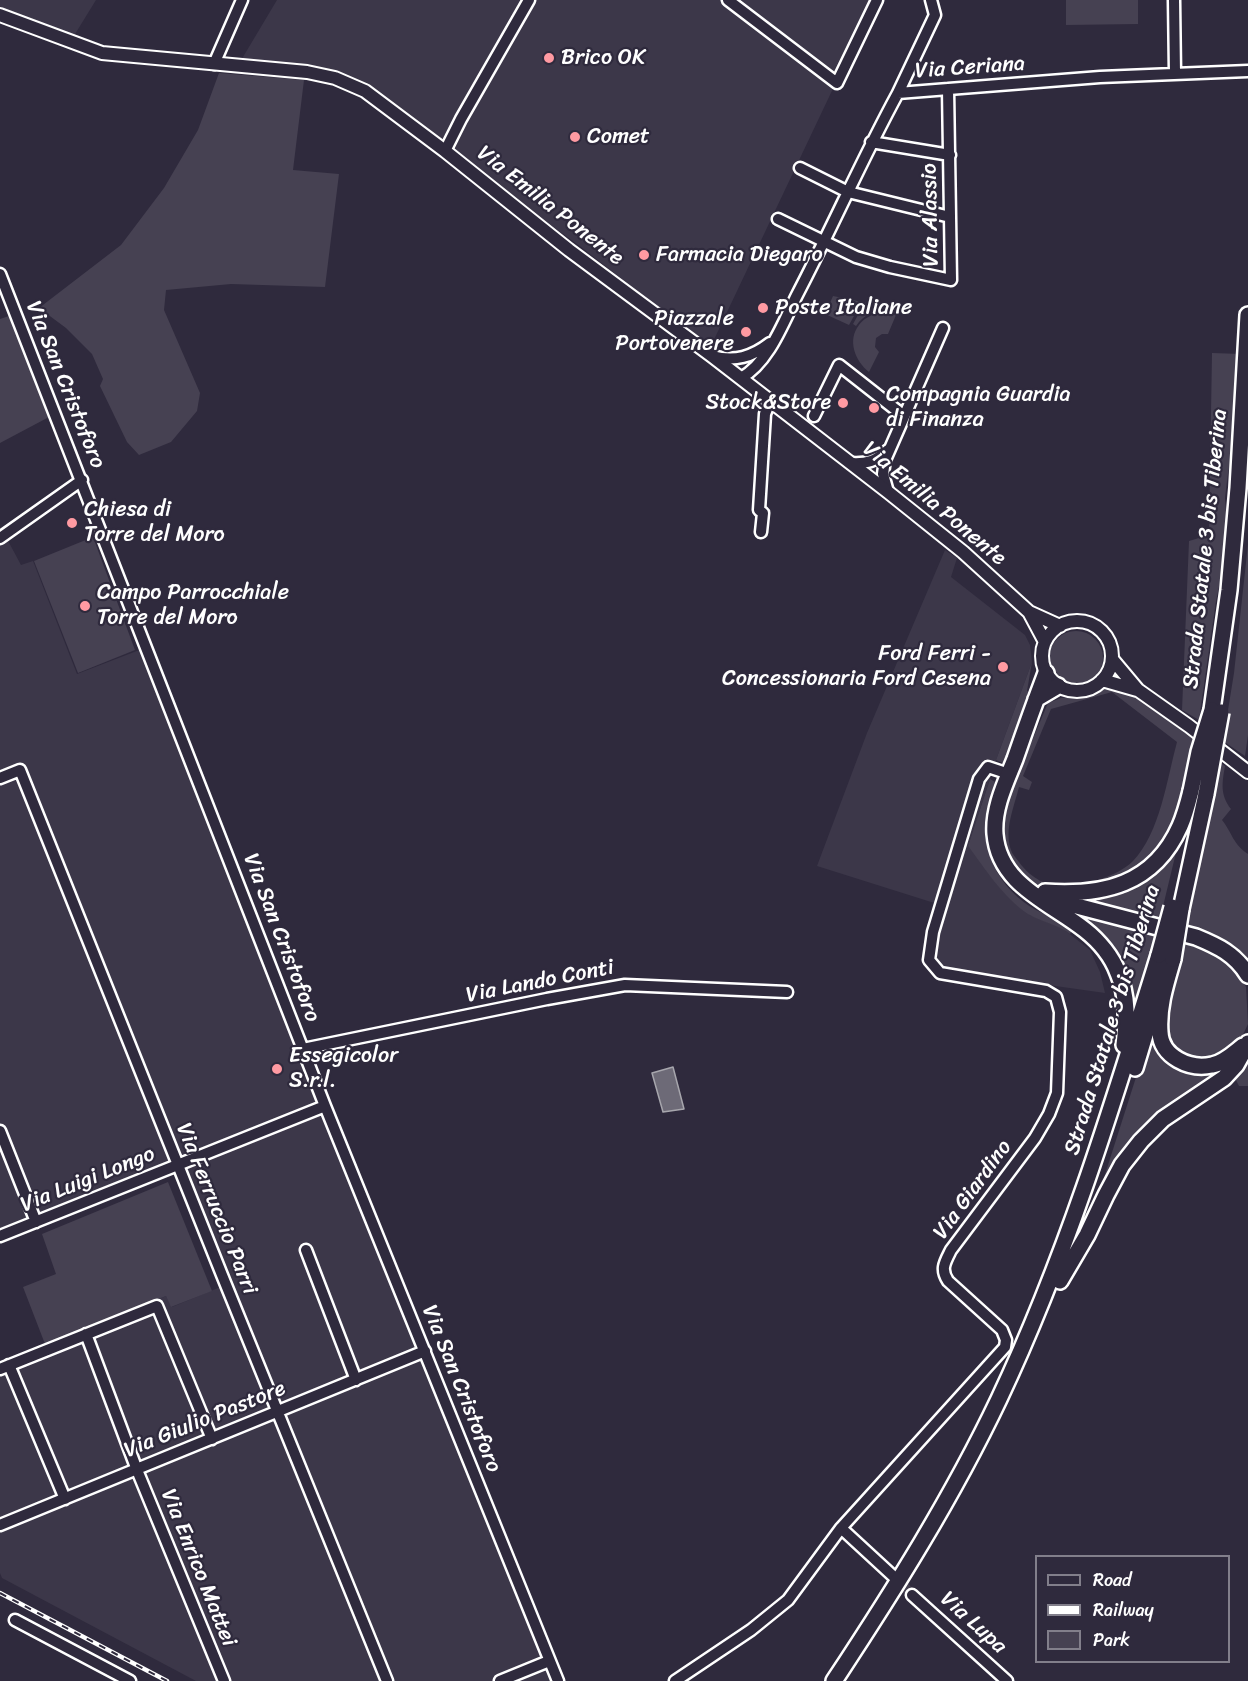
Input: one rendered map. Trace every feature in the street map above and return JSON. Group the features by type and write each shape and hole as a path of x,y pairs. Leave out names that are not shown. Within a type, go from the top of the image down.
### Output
{"highway":[{"name":"Strada Statale 3 bis Tiberina","path":"1216,711 1238,488 1248,315"},
{"name":"Strada Statale 3 bis Tiberina","path":"1216,711 1238,591 1248,495"},
{"path":"1046,673 998,808 995,832 999,853 1009,873 1024,888 1085,930 1105,950 1118,973 1126,999 1127,1022 1124,1046 1113,1083 1108,1121"},
{"path":"1036,699 1058,686"},
{"path":"1024,888 1045,892 1086,893 1107,890 1147,870 1165,850 1198,792 1199,752 1216,711"},
{"name":"Strada Statale 3 bis Tiberina","path":"845,1681 930,1548 977,1464 1007,1403 1060,1281 1114,1136 1166,957 1198,792"},
{"path":"1024,888 1068,905 1196,937 1219,946 1239,961 1248,975"},
{"name":"Strada Statale 3 bis Tiberina","path":"834,1681 922,1543 988,1420 1025,1340 1085,1189 1166,957"},
{"path":"1166,957 1159,1012 1160,1035 1167,1050 1179,1061 1195,1066 1213,1065 1228,1058 1248,1043"},
{"path":"1060,1281 1087,1235 1122,1165 1163,1119 1224,1078 1236,1065 1248,1043"}],"main road":[{"name":"Via Emilia Ponente","path":"0,15 102,53 307,72 348,82 365,91 445,151 578,257 851,462 963,552 1029,612 1060,626"},
{"name":"Via Emilia Ponente","path":"1029,612 1045,642"},
{"path":"1112,659 1109,670 1093,687 1081,691 1069,690 1058,686 1046,673 1042,663 1042,652 1051,633 1060,626 1074,622 1095,627 1107,640 1112,659 1138,690 1248,772"},
{"path":"1102,680 1138,690"}],"street":[{"path":"214,64 242,0"},
{"path":"445,151 529,0"},
{"path":"728,0 837,83 877,0"},
{"path":"898,93 935,15 931,0"},
{"path":"1174,0 1175,73"},
{"name":"Via Ceriana","path":"740,378 756,368 774,339 825,242 871,142 898,93 1248,70"},
{"name":"Via Alassio","path":"825,242 867,260 951,280 948,89"},
{"path":"871,142 950,155"},
{"path":"800,168 848,192 950,217"},
{"path":"778,219 825,242"},
{"name":"Via San Cristoforo","path":"0,274 325,1106 558,1681"},
{"path":"869,477 884,456 904,416 943,328"},
{"name":"Via Ceriana","path":"747,357 764,348 774,339"},
{"path":"712,356 729,359 747,357"},
{"path":"740,378 741,365 747,357"},
{"path":"814,416 839,364 904,416"},
{"path":"756,368 754,378 756,390"},
{"path":"761,532 763,513 759,510 765,414 770,401"},
{"path":"851,462 867,463 884,456"},
{"path":"884,456 883,474 888,492"},
{"path":"0,538 82,480"},
{"name":"Via Giardino","path":"675,1681 751,1630 788,1600 841,1528 1005,1347 1006,1340 1002,1330 948,1281 943,1274 944,1264 951,1251 1035,1138 1049,1114 1057,1093 1060,1012 1056,998 1046,991 940,973 928,960 933,932 979,779 988,767 1009,774"},
{"name":"Via Ferruccio Parri","path":"0,778 20,770 177,1165 387,1681"},
{"name":"Via Lando Conti","path":"303,1049 626,985 787,992"},
{"name":"Via Luigi Longo","path":"0,1236 325,1106"},
{"path":"0,1131 36,1222"},
{"path":"306,1250 356,1380"},
{"path":"65,1499 4,1367 157,1306 212,1439"},
{"name":"Via Enrico Mattei","path":"86,1334 137,1470 224,1681"},
{"name":"Via Giulio Pastore","path":"0,1525 425,1351"},
{"path":"841,1528 893,1576"},
{"name":"Via Lupa","path":"912,1595 1007,1681"},
{"path":"15,1620 130,1681"},
{"path":"500,1681 549,1661"}],"shaded area":[{"path":"0,0 96,0 72,39 0,11"},
{"path":"277,0 875,0 710,348 581,247 369,90 240,62"},
{"path":"6,537 21,565 33,561 77,674 142,649 552,1681 196,1681 2,1578 0,1573 0,1363 166,1296 172,1307 230,1283 179,1159 0,1229 0,542"},
{"path":"945,550 957,558 951,577 1025,635 1030,645 1032,662 996,760 968,846 1030,915 1062,928 1090,950 1100,972 1105,993 942,970 934,955 938,933 947,907 817,866 867,733"},
{"path":"673,1067 684,1109 663,1112 652,1073"}],"green space":[{"path":"1066,0 1138,0 1138,24 1066,25"},
{"path":"219,73 304,80 293,170 339,174 325,287 231,284 166,290 164,310 200,393 197,411 171,442 139,455 127,442 100,386 103,379 92,354 66,328 39,308 121,245 164,188 198,130"},
{"path":"833,296 902,310 902,312 876,311 866,316 856,326 853,324 858,315 852,312 847,305 842,306 839,308 841,314 854,316 849,325 825,314"},
{"path":"875,313 896,315 888,334 882,334 876,338 875,347 879,352 869,372 860,362 853,344 855,331 864,320"},
{"path":"9,316 49,417 0,443 0,319"},
{"path":"1212,353 1241,354 1236,443 1228,473 1225,498 1227,525 1223,568 1199,720 1182,710 1189,541 1209,535"},
{"name":"Campo Parrocchiale Torre del Moro","path":"93,537 135,650 78,673 34,561"},
{"path":"1248,544 1248,735 1245,756 1223,741 1234,673"},
{"path":"1076,631 1086,633 1095,639 1101,648 1103,658 1101,668 1095,677 1086,683 1076,685 1066,683 1057,677 1051,668 1049,658 1051,648 1057,639 1066,633"},
{"path":"1032,662 1027,691 1032,694 1003,763 996,760"},
{"path":"1117,689 1135,694 1195,739 1184,792 1165,843 1129,878 1064,890 1040,886 1026,879 1011,861 1005,843 1002,825 1014,783 1048,703 1061,698 1083,697 1101,690","holes":["1112,692 1177,742 1166,789 1150,836 1133,861 1126,867 1089,883 1056,886 1027,872 1013,854 1009,842 1012,810 1019,787 1029,790 1032,782 1023,776 1051,709"]},
{"path":"1218,761 1225,766 1223,789 1225,799 1231,809 1222,820 1236,842 1248,854 1248,968 1185,928"},
{"path":"990,779 995,782 985,824 989,854 995,867 1002,880 1023,902 1074,928 1070,934 1033,917 1019,907 995,883 968,846"},
{"path":"1180,836 1159,923 1053,897 1098,898 1130,889 1150,871"},
{"path":"1061,910 1156,934 1130,1033 1120,971"},
{"path":"1181,941 1215,951 1235,968 1246,987 1248,1024 1240,1041 1211,1061 1182,1057 1171,1047 1163,1032"},
{"path":"1153,1024 1161,1053 1234,1064 1189,1095 1103,1188 1101,1187"},
{"path":"1248,1060 1248,1086 1239,1086 1234,1076"},
{"path":"168,1182 212,1291 171,1307 166,1296 45,1344 23,1287 56,1274 42,1234"}],"tunnel":[{"path":"894,1576 912,1595"}],"railway":[{"path":"0,1593 167,1681"}],"place":[{"name":"Brico OK","path":"549,58"},
{"name":"Comet","path":"575,137"},
{"name":"Farmacia Diegaro","path":"644,255"},
{"name":"Poste Italiane","path":"763,308"},
{"name":"Piazzale Portovenere","path":"746,332"},
{"name":"Stock&Store","path":"843,403"},
{"name":"Compagnia Guardia di Finanza","path":"874,408"},
{"name":"Chiesa di Torre del Moro","path":"72,523"},
{"name":"Campo Parrocchiale Torre del Moro","path":"85,606"},
{"name":"Ford Ferri - Concessionaria Ford Cesena","path":"1003,667"},
{"name":"Essegicolor S.r.l.","path":"277,1069"}]}
